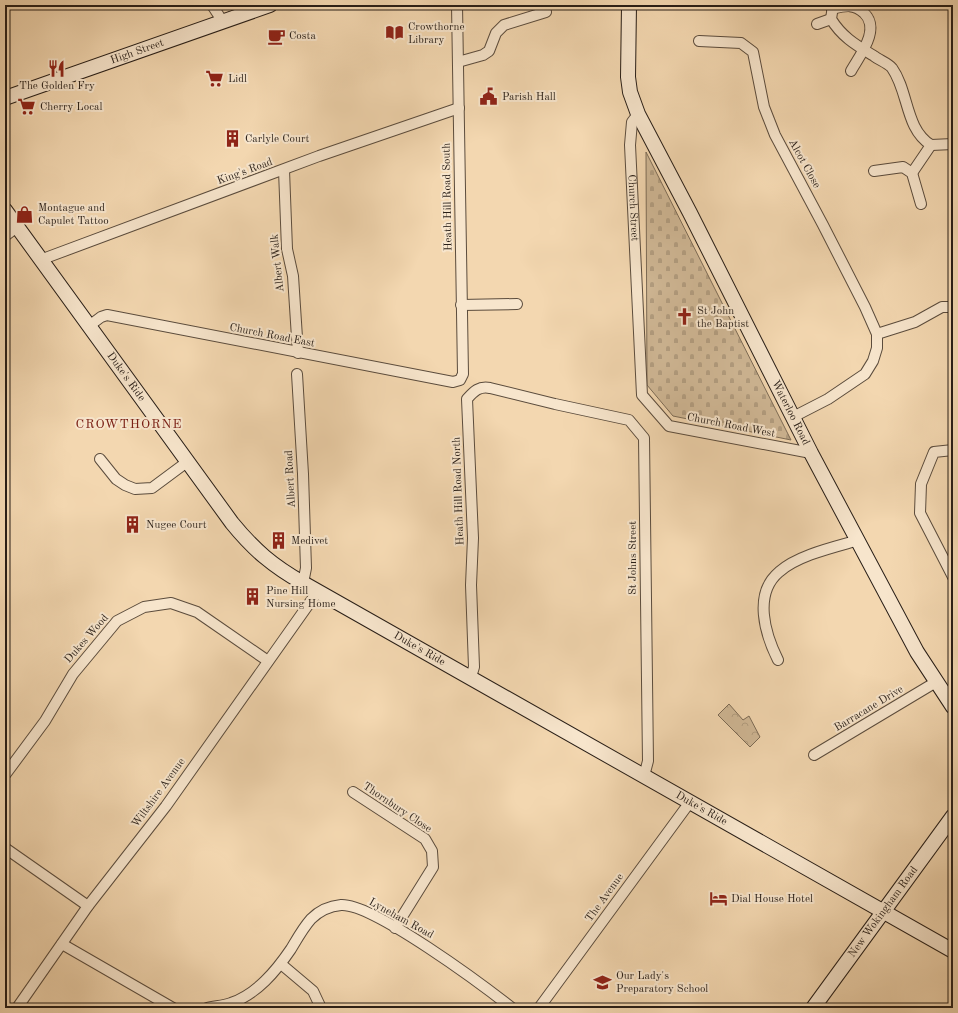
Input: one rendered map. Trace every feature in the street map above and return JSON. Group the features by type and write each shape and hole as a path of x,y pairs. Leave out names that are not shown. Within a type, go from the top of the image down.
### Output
{"street":[{"path":"212,5 223,22"},
{"name":"High Street","path":"5,98 270,5"},
{"name":"Heath Hill Road South","path":"453,382 460,380 463,374 457,5"},
{"path":"458,62 483,55 489,51 496,33 504,25 546,12 543,5"},
{"path":"629,5 628,77 630,92 638,114"},
{"path":"817,24 832,11 846,5 859,7 870,18 871,31 864,50 850,71"},
{"path":"832,11 846,39 891,67 902,86 915,128 919,136 931,145 953,144"},
{"name":"Alcot Close","path":"699,41 741,43 753,52 764,106 775,135 865,307 876,334 877,348 872,361 864,374 828,399 793,417"},
{"name":"King's Road","path":"40,260 319,156 459,108"},
{"name":"Church Street","path":"638,114 632,122 630,145 642,395 654,410"},
{"name":"Waterloo Road","path":"638,114 690,213 811,453 859,540 917,652 953,707"},
{"path":"912,173 931,145"},
{"path":"874,171 903,167 912,173 921,204"},
{"name":"Albert Walk","path":"284,170 287,249 292,276 298,353"},
{"name":"Duke's Ride","path":"5,210 187,462 232,523 257,552 277,567 303,583 953,951"},
{"path":"5,236 17,227"},
{"path":"461,305 517,304"},
{"path":"876,334 915,322 942,307 953,307"},
{"name":"Church Road East","path":"89,326 101,316 107,315 453,382"},
{"name":"Albert Road","path":"297,374 306,561 303,583"},
{"name":"Heath Hill Road North","path":"471,678 474,667 471,585 473,538 467,399 474,391 481,387 555,404"},
{"name":"St Johns Street","path":"555,404 629,420 644,438 648,761 644,776"},
{"name":"Church Road West","path":"654,410 669,426 811,453"},
{"path":"953,450 934,452 921,484 920,513 953,577"},
{"path":"100,459 116,479 125,486 135,489 152,488 187,462"},
{"path":"778,660 765,628 764,606 768,588 779,572 796,562 823,551 859,540"},
{"name":"Wiltshire Avenue","path":"17,1008 88,906 166,806 318,591"},
{"name":"Dukes Wood","path":"5,775 44,720 73,674 117,621 144,607 171,603 197,612 268,661"},
{"name":"Barracane Drive","path":"814,756 936,682"},
{"name":"Thornbury Close","path":"353,792 425,839 432,851 433,867 395,928"},
{"name":"The Avenue","path":"539,1008 690,802"},
{"name":"New Wokingham Road","path":"813,1008 882,911 953,816"},
{"path":"5,848 88,906"},
{"name":"Lyneham Road","path":"207,1008 231,1003 257,989 281,964 311,920 322,910 342,905 359,909 395,928 442,957 512,1008"},
{"path":"62,944 173,1008"},
{"path":"281,964 313,991 321,1008"}],"green space":[{"path":"646,152 791,440 673,416 647,385"},
{"path":"729,704 743,720 749,716 760,737 750,747 718,715"}],"place":[{"name":"Crowthorne Library","path":"395,33"},
{"name":"Costa","path":"276,36"},
{"name":"The Golden Fry","path":"57,68"},
{"name":"Lidl","path":"215,79"},
{"name":"Parish Hall","path":"489,97"},
{"name":"Cherry Local","path":"27,107"},
{"name":"Carlyle Court","path":"232,139"},
{"name":"Montague and Capulet Tattoo","path":"25,214"},
{"name":"St John the Baptist","path":"684,317"},
{"name":"Nugee Court","path":"133,525"},
{"name":"Medivet","path":"278,541"},
{"name":"Pine Hill Nursing Home","path":"253,597"},
{"name":"Dial House Hotel","path":"718,899"},
{"name":"Our Lady's Preparatory School","path":"603,982"}],"district":[{"name":"CROWTHORNE","path":"129,424"}]}
